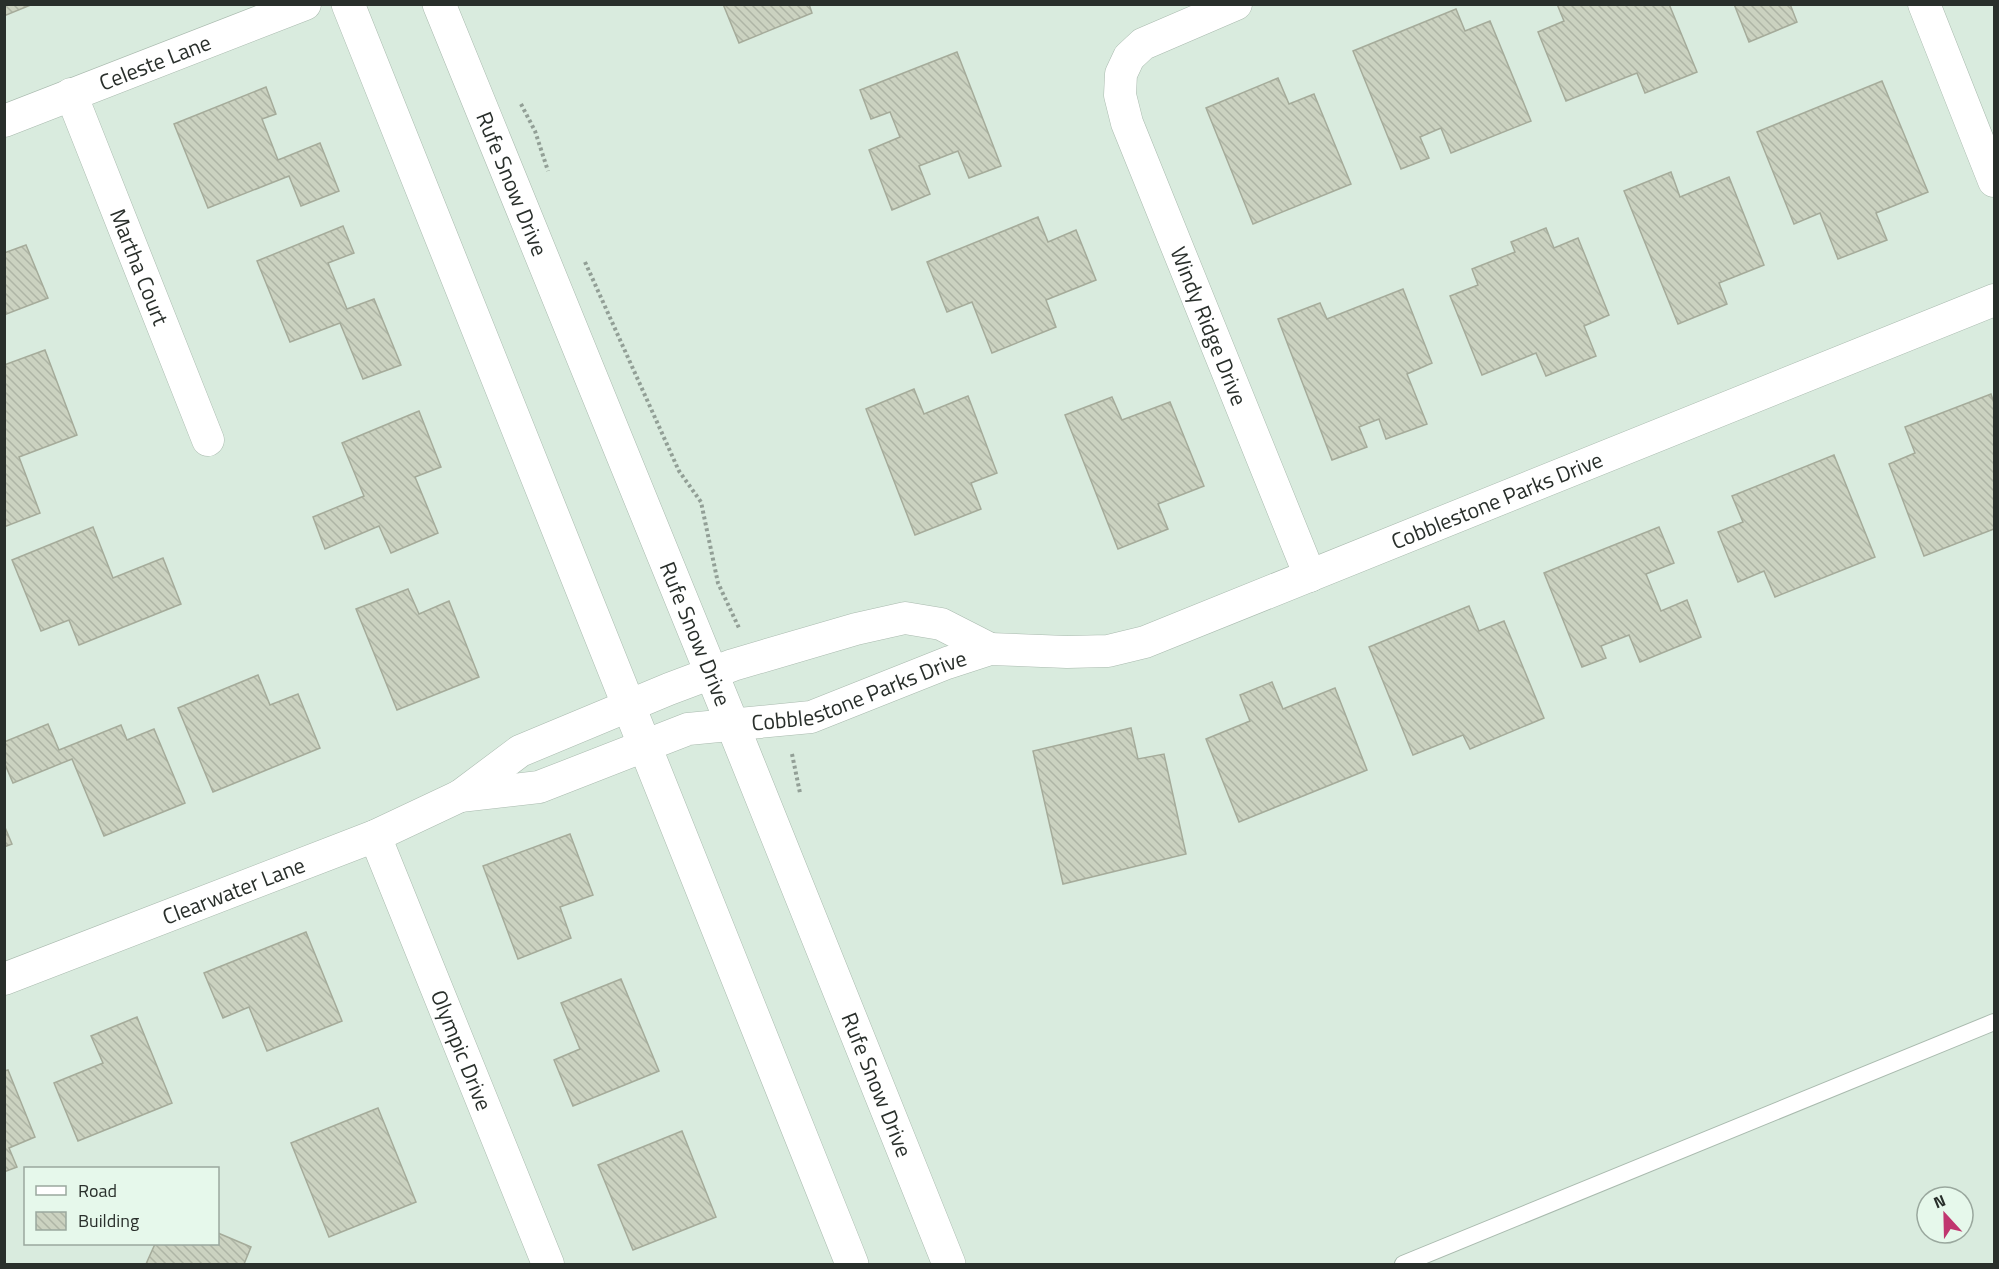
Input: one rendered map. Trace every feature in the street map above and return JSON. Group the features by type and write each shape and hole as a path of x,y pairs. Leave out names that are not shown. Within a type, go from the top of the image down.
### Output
{"main road":[{"path":"348,4 465,303 852,1264"},
{"name":"Rufe Snow Drive","path":"439,4 949,1264"}],"street":[{"name":"Celeste Lane","path":"4,121 305,4"},
{"name":"Windy Ridge Drive","path":"1236,4 1143,44 1129,57 1121,74 1120,95 1127,123 1310,576"},
{"path":"1924,4 1995,182"},
{"name":"Martha Court","path":"71,94 208,440"},
{"name":"Cobblestone Parks Drive","path":"688,729 811,717 947,663 990,649 1108,651 1145,642 1995,300"},
{"name":"Cobblestone Parks Drive","path":"669,689 734,665 856,629 905,618 941,624 990,649"},
{"name":"Clearwater Lane","path":"4,979 375,836 460,796 520,751 669,689"},
{"name":"Clearwater Lane","path":"460,796 539,787 688,729"},
{"name":"Olympic Drive","path":"375,836 548,1264"}],"lane":[{"path":"1403,1264 1995,1022"}],"building":[{"path":"4,4 33,4 4,16"},
{"path":"723,4 809,4 812,13 739,43"},
{"path":"1557,4 1669,4 1697,72 1645,93 1637,73 1566,101 1538,32 1564,21"},
{"path":"1734,4 1790,4 1797,22 1749,42"},
{"path":"1456,9 1465,31 1490,21 1531,121 1451,153 1441,128 1420,137 1429,158 1401,169 1353,51"},
{"path":"957,52 1001,166 969,178 958,151 919,166 930,194 892,210 869,150 900,137 890,112 871,119 860,90"},
{"path":"1278,78 1289,104 1314,94 1351,184 1253,224 1206,108"},
{"path":"1882,81 1928,192 1876,213 1887,240 1838,259 1820,213 1794,224 1757,132"},
{"path":"266,87 276,114 262,119 278,160 320,143 339,191 301,206 289,176 208,208 174,124"},
{"path":"1671,172 1680,197 1729,177 1764,265 1719,283 1727,304 1678,324 1624,191"},
{"path":"1038,217 1048,242 1076,230 1096,280 1046,300 1056,327 992,353 972,302 947,312 927,262"},
{"path":"343,226 354,253 328,263 347,309 374,299 401,365 363,379 340,323 290,342 257,261"},
{"path":"1546,228 1554,248 1578,238 1609,315 1584,326 1596,356 1546,376 1536,353 1482,375 1450,296 1478,285 1472,269 1515,252 1511,242"},
{"path":"26,245 48,298 4,315 4,253"},
{"path":"1403,289 1432,363 1407,374 1427,424 1386,439 1379,419 1359,427 1367,447 1332,460 1278,319 1320,303 1327,319"},
{"path":"45,350 77,435 19,457 40,513 4,527 4,365"},
{"path":"914,389 924,414 968,396 997,473 971,483 981,509 915,535 866,409"},
{"path":"1991,394 1994,403 1994,529 1924,556 1889,464 1915,453 1905,427"},
{"path":"1112,397 1122,420 1170,402 1204,486 1158,504 1168,529 1118,549 1065,415"},
{"path":"419,411 441,467 415,477 438,533 391,553 379,526 325,549 313,517 364,496 342,443"},
{"path":"1834,455 1875,557 1775,597 1764,571 1738,582 1718,532 1743,522 1732,496"},
{"path":"93,527 113,578 163,558 181,604 79,645 69,620 41,631 12,560"},
{"path":"1659,527 1674,563 1646,574 1661,611 1687,600 1701,637 1640,662 1629,635 1601,646 1606,658 1582,667 1544,573"},
{"path":"408,589 419,614 449,601 479,677 397,710 356,609"},
{"path":"1469,606 1479,631 1504,621 1544,718 1470,749 1463,735 1413,755 1369,647"},
{"path":"258,675 270,705 298,694 320,748 213,792 178,708"},
{"path":"1272,682 1283,709 1335,688 1367,770 1239,822 1206,739 1250,721 1240,695"},
{"path":"48,724 59,750 121,725 127,740 154,729 185,803 104,836 72,759 13,783 4,762 4,742"},
{"path":"1131,728 1138,759 1164,754 1186,854 1063,884 1033,751"},
{"path":"4,825 12,844 4,847"},
{"path":"570,834 593,895 560,907 571,938 518,959 483,866"},
{"path":"306,932 342,1021 267,1051 249,1007 223,1018 204,973"},
{"path":"621,979 659,1071 573,1106 554,1060 580,1049 561,1003"},
{"path":"137,1017 172,1103 78,1141 54,1083 103,1063 91,1036"},
{"path":"8,1070 35,1137 9,1148 17,1167 4,1172 4,1071"},
{"path":"378,1108 416,1202 329,1237 291,1143"},
{"path":"682,1131 716,1217 633,1250 598,1165"},
{"path":"219,1233 251,1247 244,1264 146,1264 155,1245 219,1245"}]}
